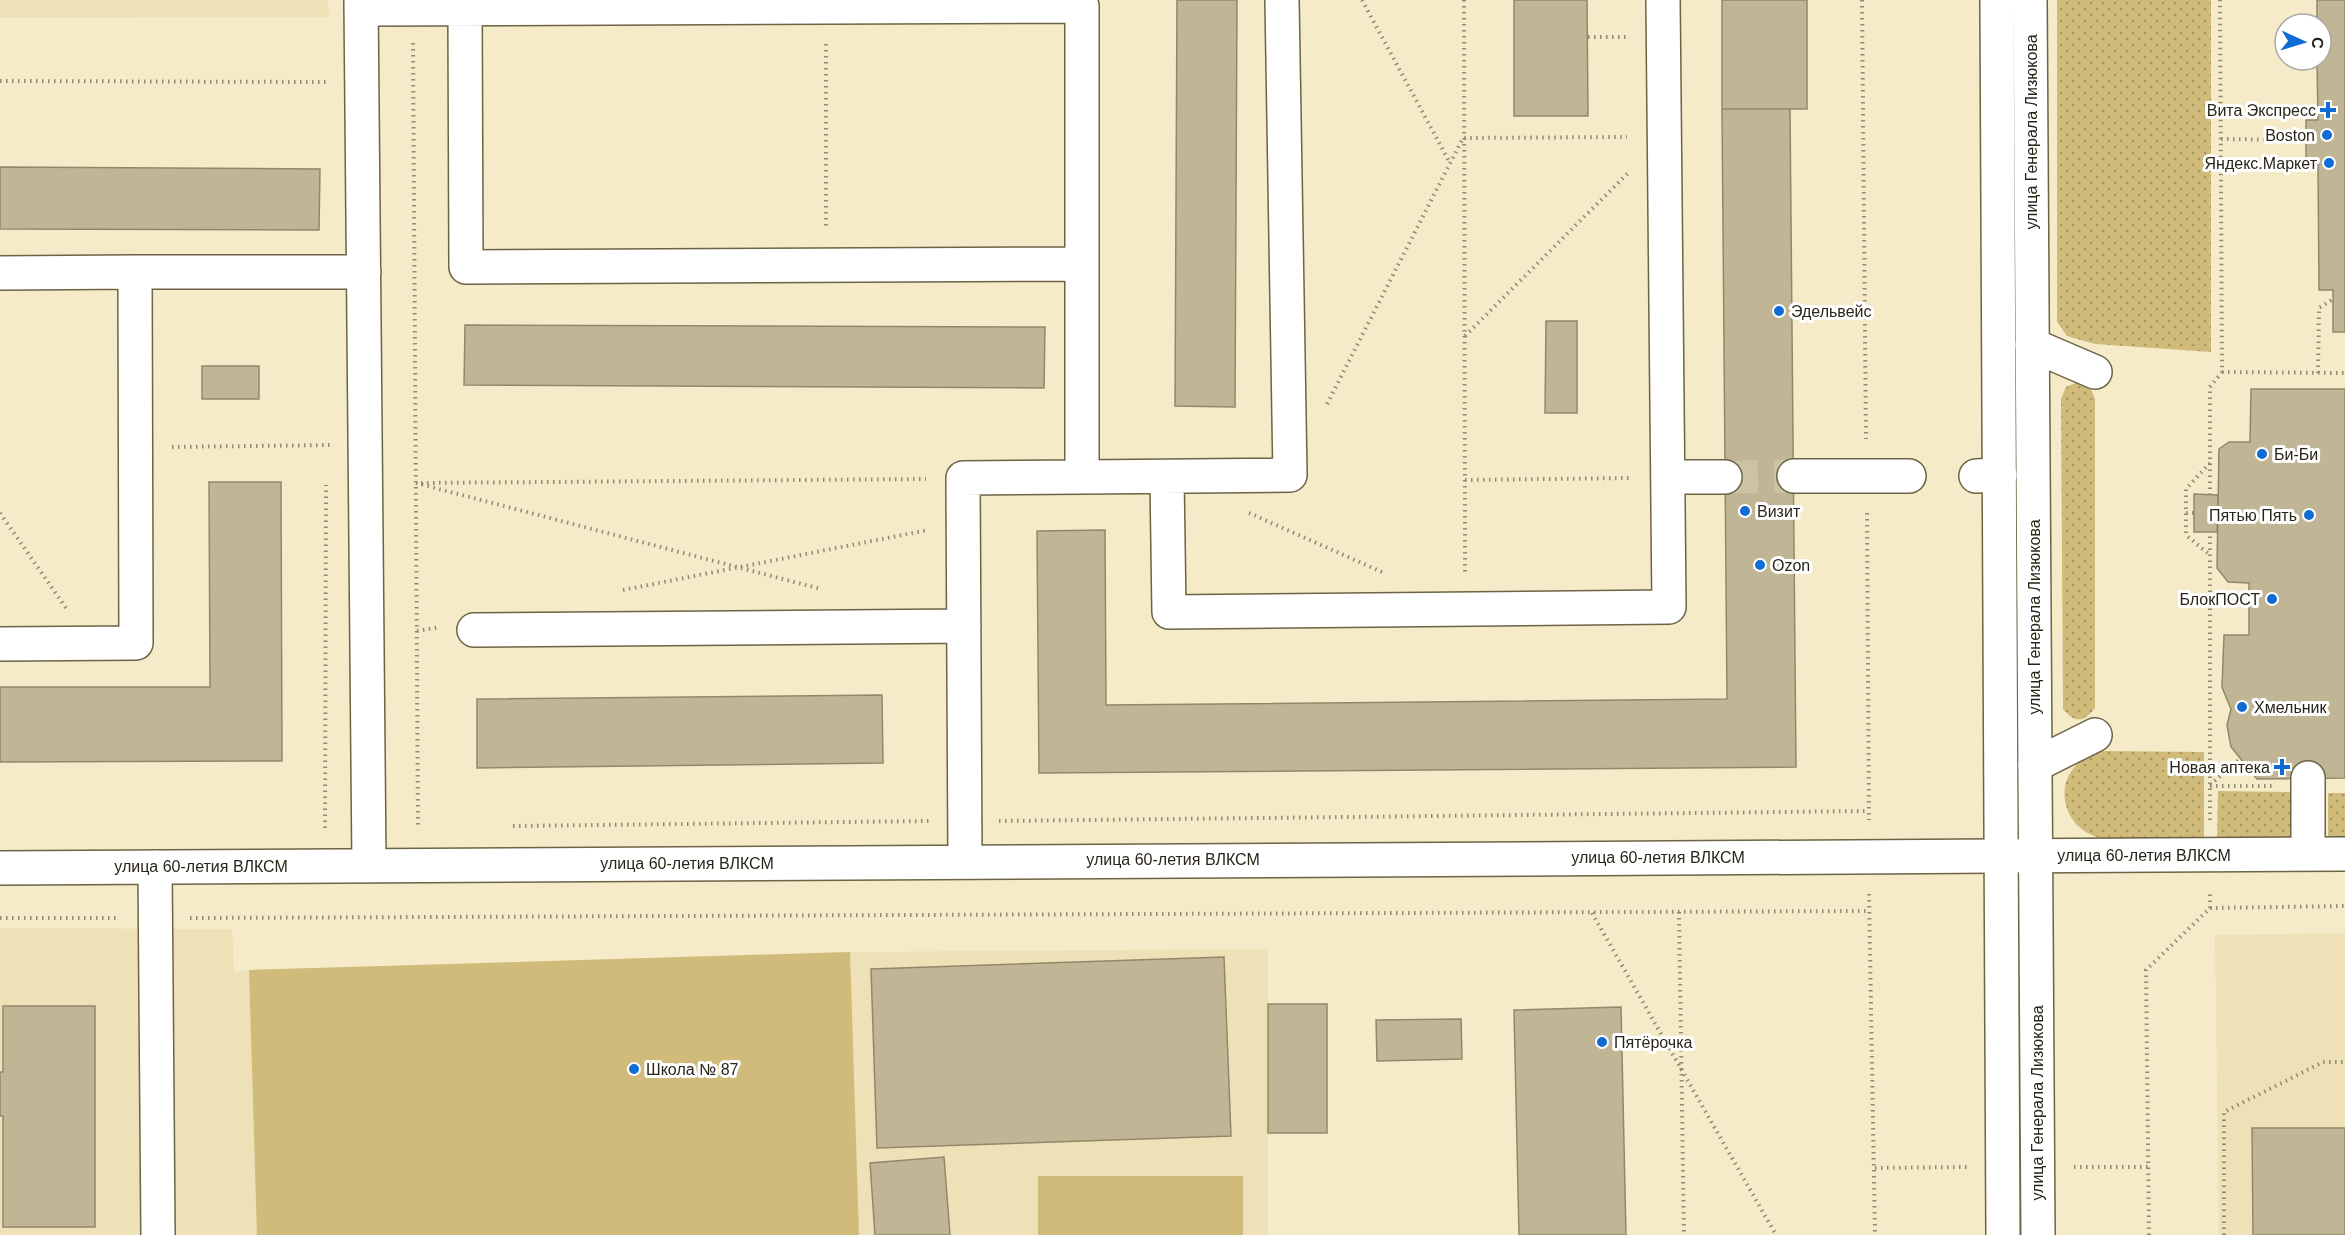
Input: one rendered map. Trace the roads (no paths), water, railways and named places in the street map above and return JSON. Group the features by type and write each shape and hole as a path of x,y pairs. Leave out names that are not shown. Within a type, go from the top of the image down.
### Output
{"street":[{"path":"965,861 963,478 1290,475 1282,0"},
{"path":"1167,477 1169,612 1669,607 1663,0"},
{"name":"улица Генерала Лизюкова","path":"1997,0 1988,476 2002,855 2003,1235"},
{"name":"улица Генерала Лизюкова","path":"2030,0 2038,1235"},
{"path":"369,865 361,4 413,9 1082,6 1082,477"},
{"path":"465,9 466,267 1082,264"},
{"path":"0,644 136,643 135,272"},
{"path":"0,273 364,272"},
{"path":"2032,345 2095,372"},
{"path":"1794,476 1909,476"},
{"path":"1668,477 1725,477"},
{"path":"463,627 964,626"},
{"path":"2035,765 2095,735"},
{"path":"2308,778 2308,854"},
{"name":"улица 60-летия ВЛКСМ","path":"0,868 1869,855 2345,854"},
{"path":"155,867 158,1235"}],"tunnel":[{"path":"1725,477 1794,476"}],"place":[{"name":"Вита Экспресс","path":"2328,110"},
{"name":"Boston","path":"2327,135"},
{"name":"Яндекс.Маркет","path":"2329,163"},
{"name":"Эдельвейс","path":"1779,311"},
{"name":"Би-Би","path":"2262,454"},
{"name":"Визит","path":"1745,511"},
{"name":"Пятью Пять","path":"2309,515"},
{"name":"Ozon","path":"1760,565"},
{"name":"БлокПОСТ","path":"2272,599"},
{"name":"Хмельник","path":"2242,707"},
{"name":"Новая аптека","path":"2282,767"},
{"name":"Пятёрочка","path":"1602,1042"},
{"name":"Школа № 87","path":"634,1069"}]}
